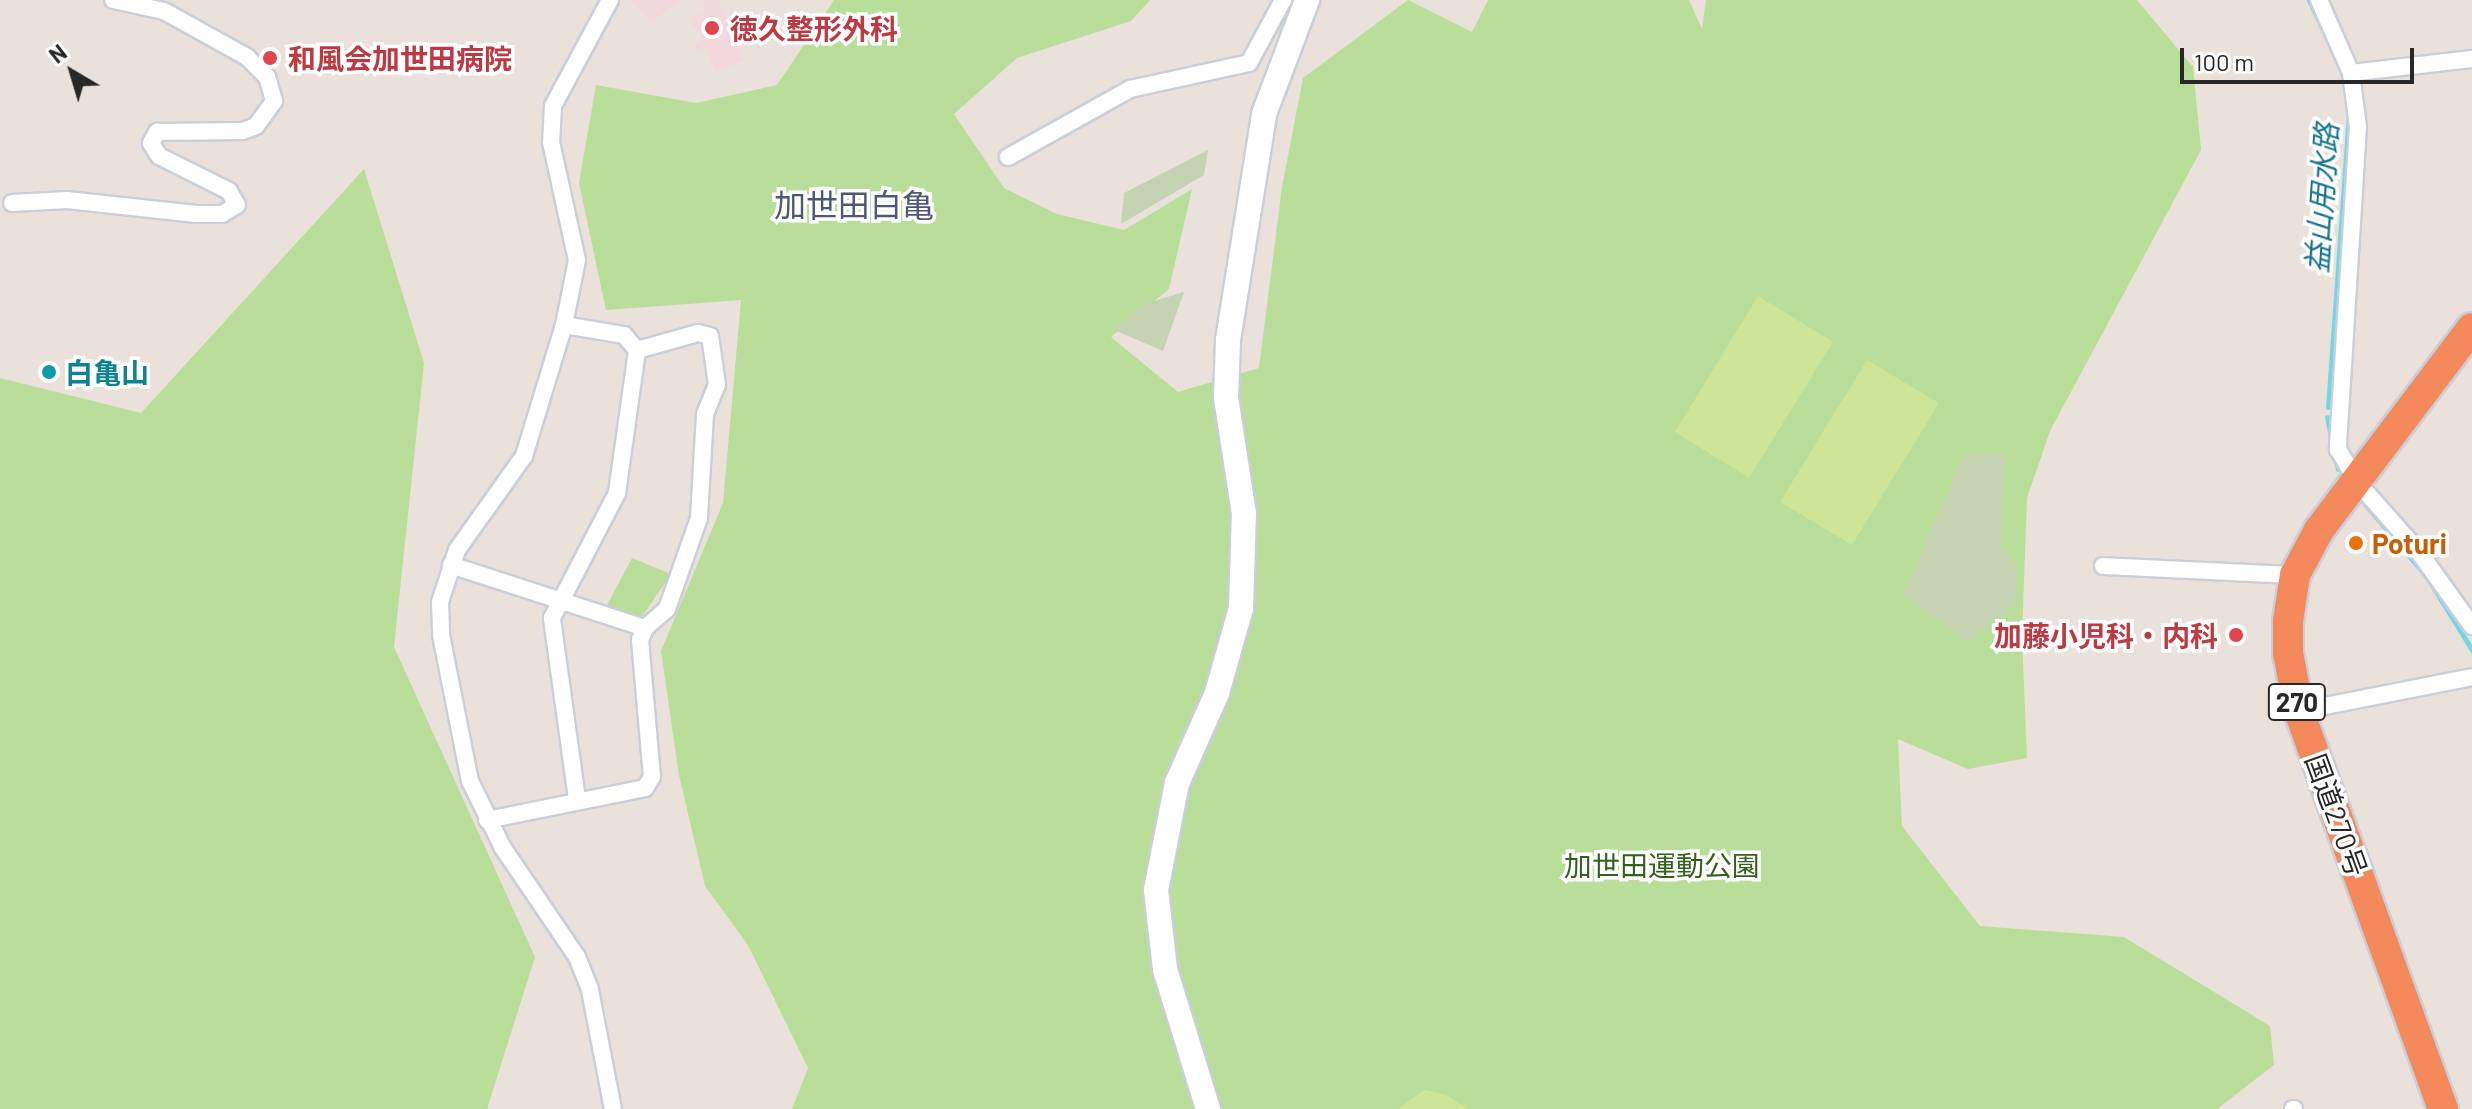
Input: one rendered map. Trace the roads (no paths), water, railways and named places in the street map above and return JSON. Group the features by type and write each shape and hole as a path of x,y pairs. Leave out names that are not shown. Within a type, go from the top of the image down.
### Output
{"highway":[{"name":"国道270号","path":"2443,1109 2299,711 2288,653 2295,575 2319,530 2358,483 2472,328"}],"street":[{"path":"12,203 67,200 196,214 222,214 237,205 229,191 159,156 151,143 157,132 243,131 256,126 274,101 267,77 247,57 172,15 113,0"},
{"path":"610,0 561,85 550,128 577,260 564,325 524,456 451,565 440,602 441,635 459,737 487,820 577,957 590,990 613,1109"},
{"path":"1008,157 1130,89 1249,63 1283,0"},
{"path":"1208,1109 1165,969 1156,890 1177,783 1222,679 1241,608 1244,514 1226,398 1228,340 1264,114 1307,0"},
{"path":"2319,0 2351,73 2358,127 2348,317 2337,415 2338,449 2358,483 2419,552 2472,626"},
{"path":"2351,73 2472,59"},
{"path":"564,325 624,335 637,350 617,493 557,603 552,618 577,799"},
{"path":"487,820 577,799 645,788 652,777 640,640 645,628 667,609 699,518 705,414 717,385 710,336 698,333 637,350"},
{"path":"451,565 557,603 645,628"},
{"path":"2103,566 2295,575"},
{"path":"2299,711 2472,677"}],"waterway":[{"name":"益山用水路","path":"2309,0 2336,58"},
{"name":"益山用水路","path":"2328,407 2349,117"},
{"name":"益山用水路","path":"2327,417 2338,469"},
{"name":"益山用水路","path":"2365,504 2427,577 2472,650"}],"place":[{"name":"徳久整形外科","path":"712,28"},
{"name":"和風会加世田病院","path":"270,58"},
{"name":"白亀山","path":"49,372"},
{"name":"Poturi","path":"2356,543"},
{"name":"加藤小児科・内科","path":"2236,635"}],"district":[{"name":"加世田白亀","path":"854,204"}],"park label":[{"name":"加世田運動公園","path":"1662,865"}]}
